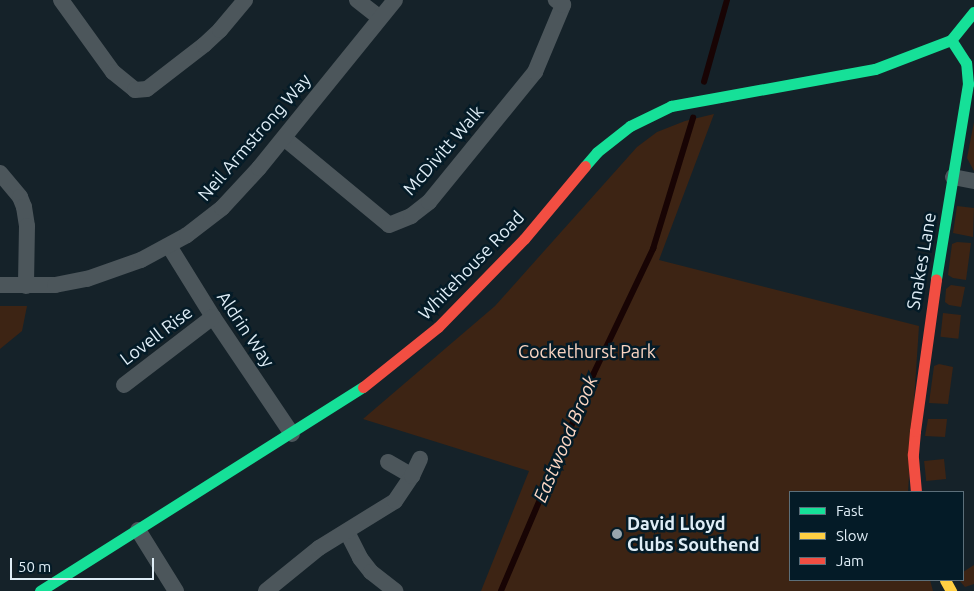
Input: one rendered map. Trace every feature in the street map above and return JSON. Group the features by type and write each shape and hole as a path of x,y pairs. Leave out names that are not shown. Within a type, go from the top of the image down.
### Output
{"street":[{"path":"61,0 113,72 135,90 147,89 204,45 220,30 245,0"},
{"path":"357,0 380,18"},
{"name":"Neil Armstrong Way","path":"0,285 55,285 87,280 113,272 169,246 222,208 284,138 395,0"},
{"name":"McDivitt Walk","path":"284,138 389,225 410,216 429,202 535,72 559,3"},
{"path":"951,40 974,12"},
{"name":"Snakes Lane","path":"916,491 913,454 928,328 967,95 968,72 966,63 951,40"},
{"name":"Whitehouse Road","path":"40,591 292,434 365,386 438,327 524,239 597,152 630,126 671,106 875,69 951,40"},
{"path":"0,173 20,197 24,207 27,226 26,286"},
{"path":"953,177 974,181"},
{"name":"Aldrin Way","path":"169,246 213,317 292,434"},
{"name":"Lovell Rise","path":"124,385 213,317"},
{"path":"266,591 320,548 395,501 412,476 420,459"},
{"path":"388,462 412,476"},
{"path":"138,530 176,591"},
{"path":"347,532 360,558 371,572 395,591"}],"green space":[{"name":"Cockethurst Park","path":"714,114 659,260 919,326 908,491 789,491 789,581 930,581 933,591 481,591 529,471 363,419 495,306 637,147 657,132 685,121"},
{"path":"974,122 974,171 967,158"},
{"path":"957,206 974,208 973,237 953,233"},
{"path":"957,242 971,243 966,280 953,278 948,275 952,244"},
{"path":"951,285 965,287 961,307 949,305 945,302 946,289"},
{"path":"0,306 27,306 22,331 0,349"},
{"path":"943,313 961,315 958,339 940,337"},
{"path":"939,364 953,367 948,404 929,403 934,366"},
{"path":"928,419 947,419 945,437 925,436"},
{"path":"944,459 946,479 926,481 924,461"},
{"path":"974,565 974,584 965,587 960,581 964,581 964,571"}],"waterway":[{"name":"Eastwood Brook","path":"704,82 727,0"},
{"name":"Eastwood Brook","path":"501,591 593,375 653,249 693,118"}],"traffic: fast":[{"path":"585,166 597,152 630,126 671,106 875,69 951,40 974,12"},
{"path":"936,279 968,84 966,63 951,40"},
{"path":"40,591 363,387"}],"traffic: slow":[{"path":"946,581 951,591"}],"traffic: jam":[{"path":"363,387 438,327 524,239 585,166"},
{"path":"916,491 913,454 915,431 936,279"}],"place":[{"name":"David Lloyd Clubs Southend","path":"617,534"}]}
